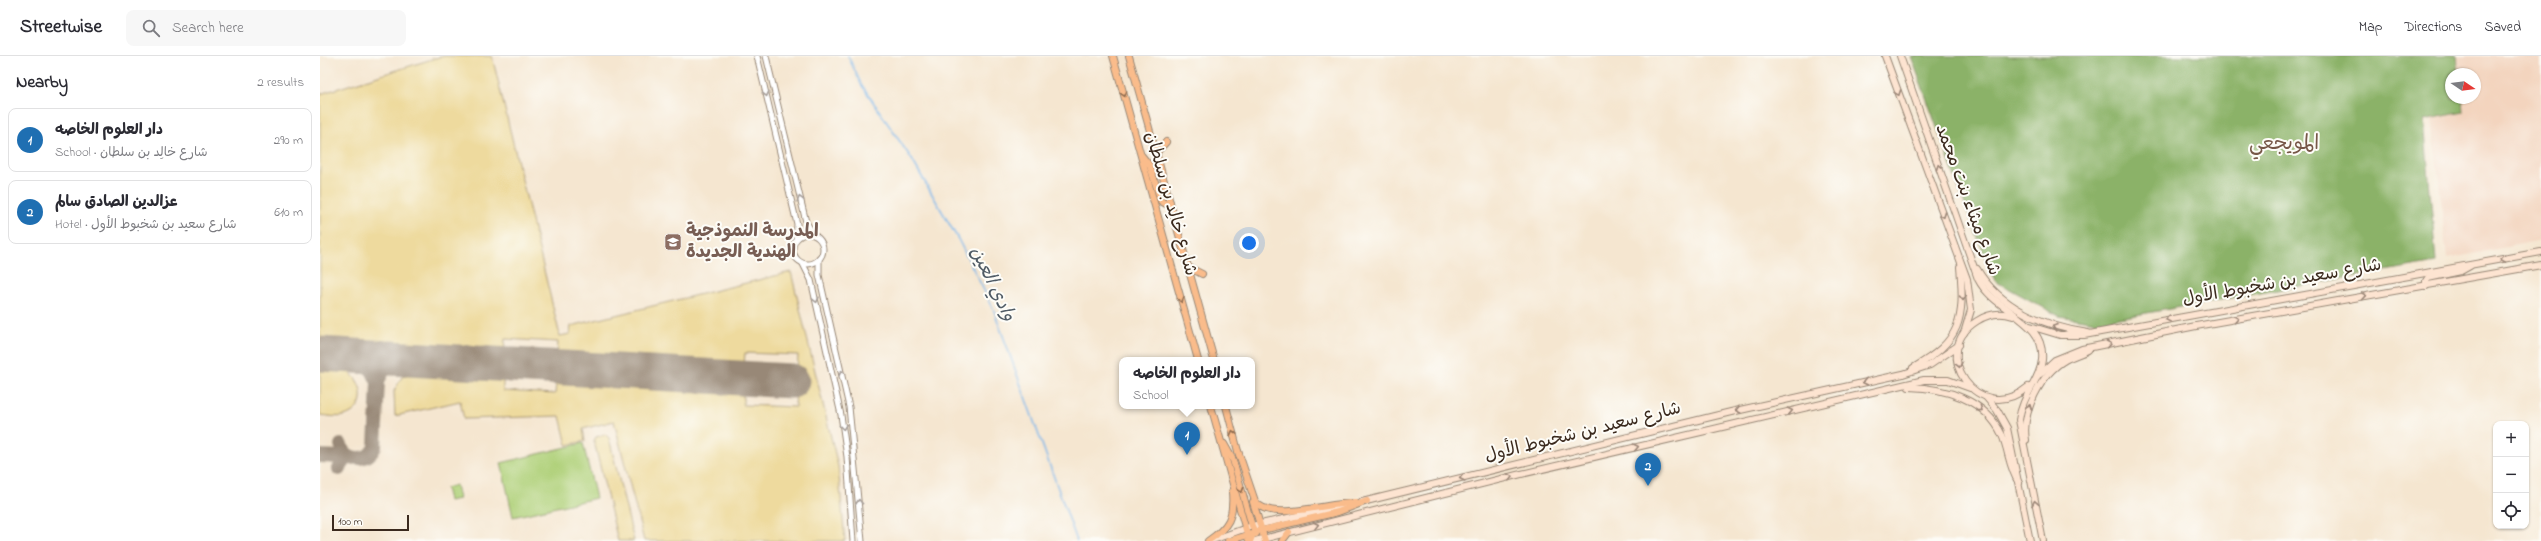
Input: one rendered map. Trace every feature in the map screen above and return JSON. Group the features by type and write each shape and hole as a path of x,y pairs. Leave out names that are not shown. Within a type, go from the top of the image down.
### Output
{"main road":[{"name":"شارع خالِد بن سلطان","path":"1113,56 1197,357"},
{"name":"شارع خالِد بن سلطان","path":"1129,56 1213,357"},
{"name":"شارع ميثاء بنت محمد","path":"1885,56 1967,279 1971,303 1970,317 1964,333"},
{"name":"شارع ميثاء بنت محمد","path":"1900,56 1970,257 1985,291 1994,301 2029,326 2036,334 2042,350 2041,367 2023,402 2019,420 2043,541"},
{"path":"1156,153 1166,142"},
{"path":"1141,155 1150,166 1161,201 1166,204 1170,202"},
{"name":"شارع سعيد بن شخبوط الأول","path":"2029,326 2060,335 2076,336 2541,252"},
{"path":"1970,257 1988,285 2001,298 2048,324 2093,333"},
{"path":"1903,374 1937,354 1956,329 1963,306 1960,259"},
{"path":"2426,286 2426,281 2428,278 2461,272 2471,264"},
{"name":"شارع سعيد بن شخبوط الأول","path":"2037,376 2064,354 2095,347 2190,327 2541,265"},
{"path":"1188,267 1202,274"},
{"path":"2018,318 2006,314 1983,317 1964,333 1959,345 1959,369 1970,388 1986,397 1998,399 2010,398 2031,385"},
{"name":"شارع سعيد بن شخبوط الأول","path":"1260,524 1367,501 1731,412 1903,374 1930,365 1959,345"},
{"path":"2029,473 2030,460 2025,424 2034,396 2060,364 2095,347"},
{"name":"شارع سعيد بن شخبوط الأول","path":"1256,541 1741,422 1905,386 1924,380 1940,379 1970,388"},
{"path":"1905,386 1934,388 1951,392 1988,415 2002,435 2013,474 2019,483"},
{"path":"1986,397 1997,410 2007,428 2030,541"},
{"path":"1212,409 1245,528 1256,541"},
{"path":"1227,409 1265,540"},
{"path":"1221,441 1233,460 1250,535"},
{"path":"1238,451 1255,502 1259,506 1289,512 1331,504 1356,503"},
{"path":"1209,541 1224,530 1228,524 1232,508 1231,480"},
{"path":"1228,541 1338,512 1367,501"},
{"path":"1250,535 1260,524"},
{"path":"1209,541 1245,528"},
{"path":"1282,541 1289,532"},
{"path":"1250,535 1265,540"}],"street":[{"path":"757,56 797,224 793,253 797,260 803,264 811,280 838,396 847,457 853,541"},
{"path":"766,56 806,222 823,246 819,259 819,275 849,407 862,541"},
{"path":"796,239 806,234 814,235"},
{"path":"803,264 813,263 819,259"}],"shaded area":[{"path":"2457,56 2541,56 2541,240 2447,259 2432,118 2464,112 2463,104 2481,104 2481,68 2458,68"}],"green space":[{"path":"1911,56 2457,56 2458,68 2445,68 2445,104 2463,104 2464,112 2424,120 2436,262 2096,322 2059,316 1995,281 1969,216"},
{"path":"583,443 596,498 513,517 501,463"},
{"path":"456,485 459,499 449,501 446,488"}],"sand":[{"path":"442,56 492,56 560,336 570,334 571,326 791,272 838,466 845,541 644,541 614,421 583,429 585,441 567,445 560,416 464,419 460,401 395,416 394,391 402,377 411,373 503,379 503,391 555,394 556,382 743,392 743,405 795,407 798,355 745,353 744,365 557,355 558,342 505,339 504,352 320,341 320,94"},
{"path":"320,368 342,369 351,373 359,384 361,390 360,403 357,409 340,417 320,415"},
{"path":"605,434 609,438 634,541 618,541 594,441 596,437"}],"waterway":[{"name":"وادي العين","path":"848,56 861,84 911,158 958,239 993,308 1077,541"}],"taxiway":[{"path":"355,356 369,364 378,382 382,373 387,367 404,359"},
{"path":"320,456 360,458 365,457 372,452 375,447 378,382"},
{"path":"339,469 345,460 352,457 345,454 341,445"}],"runway":[{"path":"320,354 792,381"}],"place":[{"name":"المدرسة النموذجية الهندية الجديدة","path":"673,242"},
{"name":"دار العلوم الخاصه","path":"1187,455"},
{"name":"عزالدين الصادق سالم","path":"1648,486"}],"district":[{"name":"المويجعي","path":"2284,144"}]}
